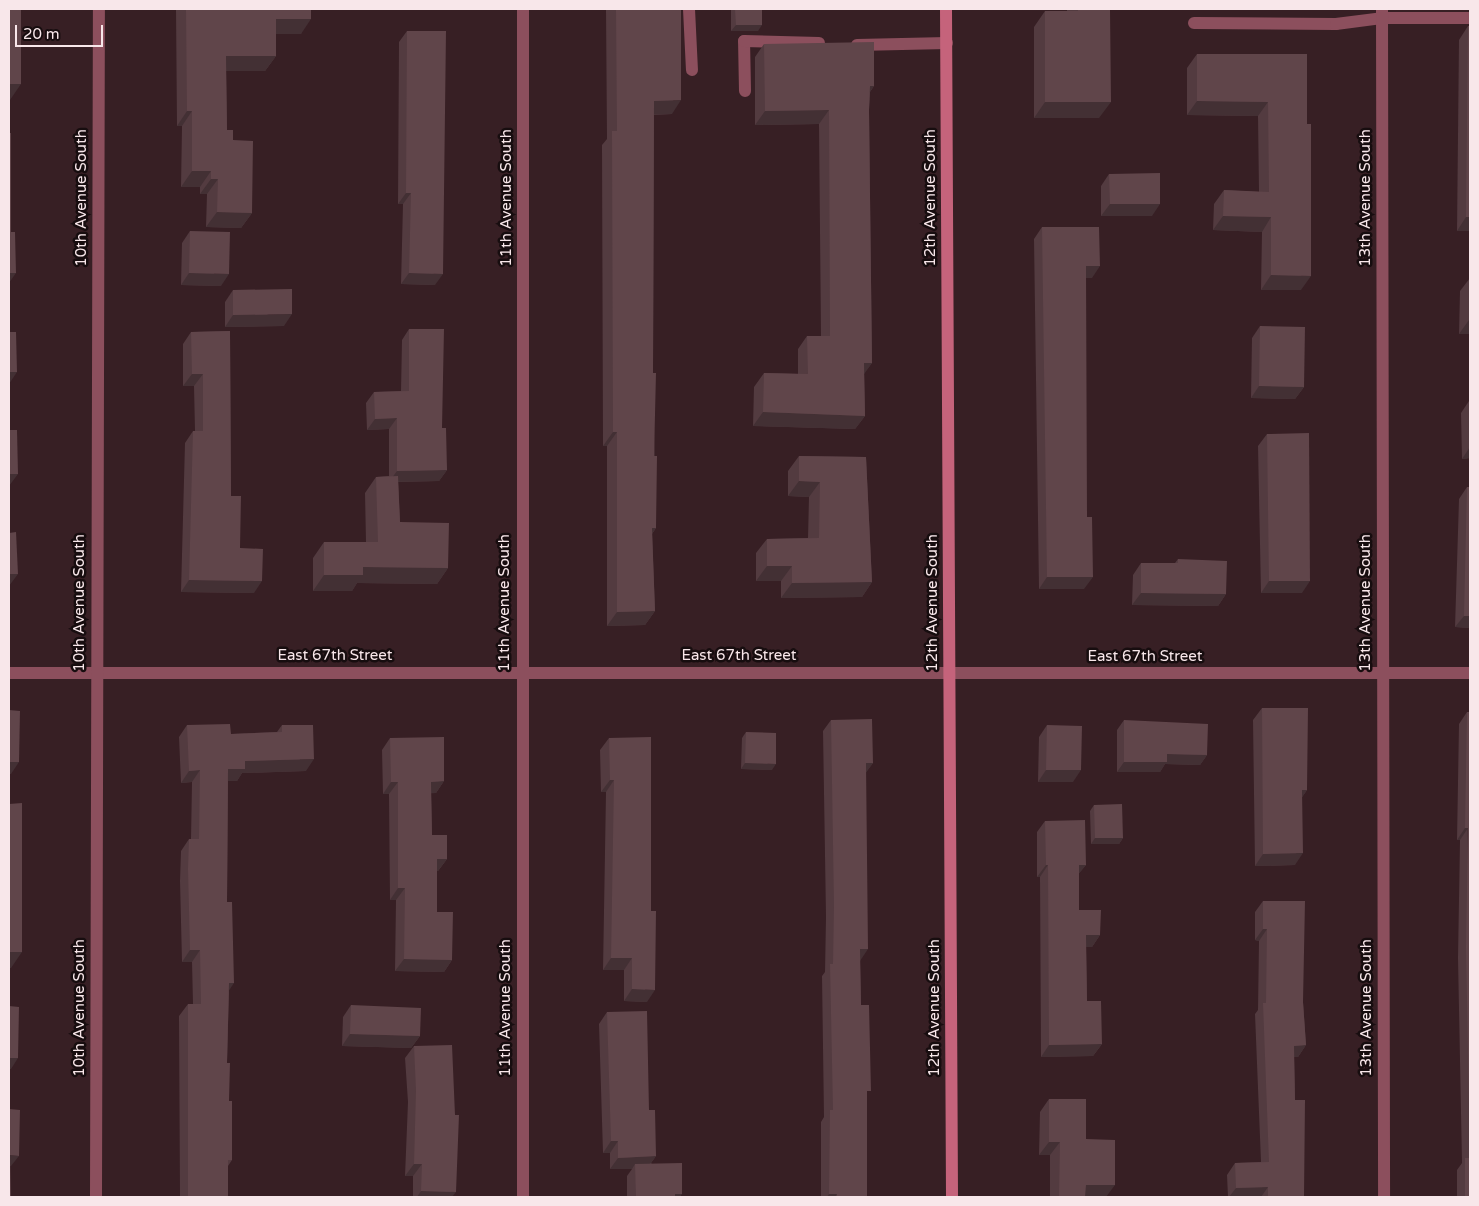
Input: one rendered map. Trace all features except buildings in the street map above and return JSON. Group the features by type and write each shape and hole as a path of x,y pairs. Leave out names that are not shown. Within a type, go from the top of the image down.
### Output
{"street":[{"name":"10th Avenue South","path":"96,1197 99,9"},
{"name":"11th Avenue South","path":"523,9 521,673 523,1197"},
{"path":"689,9 692,70"},
{"name":"12th Avenue South","path":"946,9 952,1197"},
{"path":"1194,23 1336,24 1382,13 1470,18"},
{"name":"13th Avenue South","path":"1382,13 1384,1197"},
{"path":"746,91 744,41 829,44"},
{"path":"848,44 946,43"},
{"name":"East 67th Street","path":"9,673 1470,673"}]}
